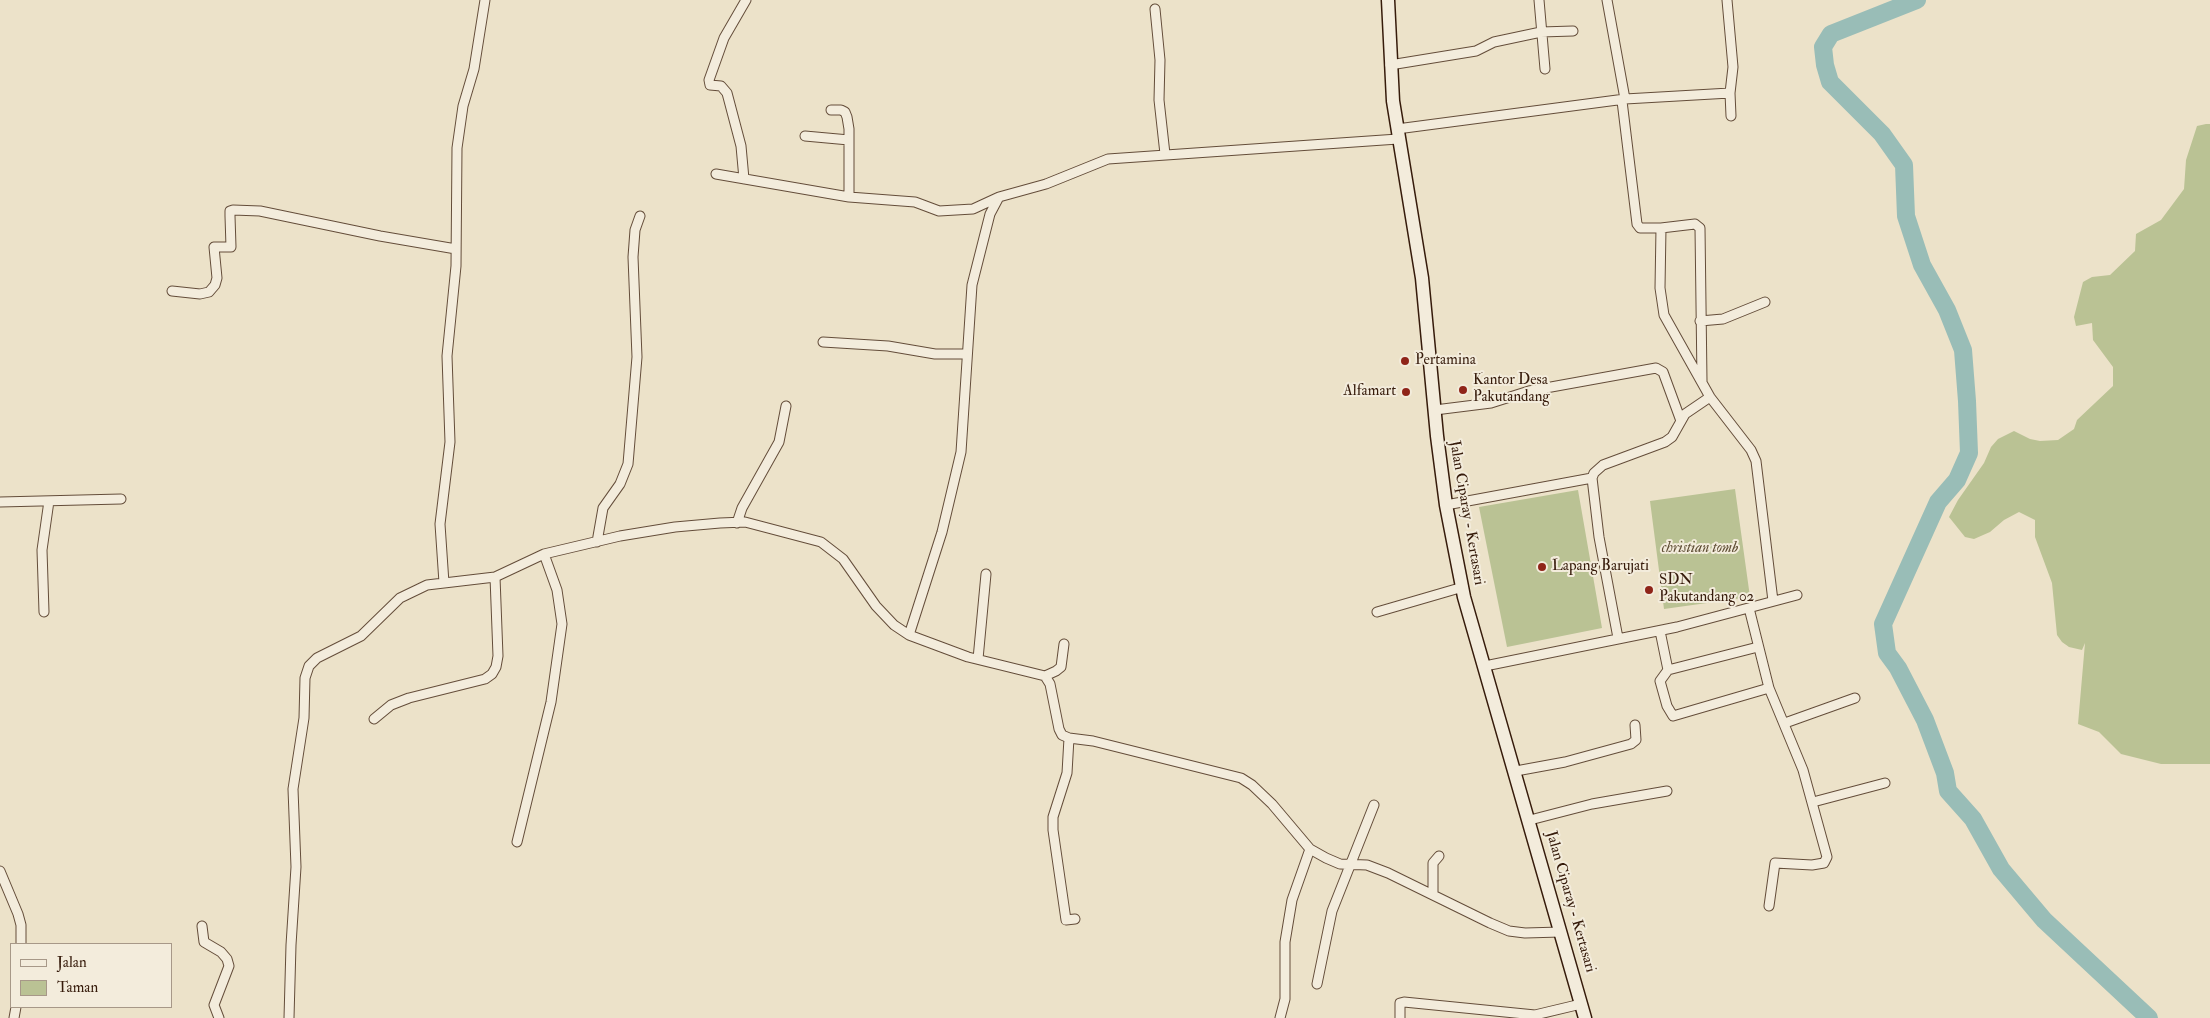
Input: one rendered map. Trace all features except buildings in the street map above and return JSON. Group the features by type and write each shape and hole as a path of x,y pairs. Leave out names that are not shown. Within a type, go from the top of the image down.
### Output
{"main road":[{"name":"Jalan Ciparay - Kertasari","path":"1388,0 1390,65 1398,134 1422,278 1446,505 1463,587 1484,666 1530,820 1585,1018"}],"street":[{"path":"444,583 441,510 445,494 450,442 447,356 456,249 459,131 463,106 474,69 485,0"},
{"path":"744,179 741,146 727,93 721,86 710,84 709,80 724,38 746,0"},
{"path":"1539,0 1545,69"},
{"path":"1608,0 1624,100 1636,220 1640,228 1661,228 1695,224 1700,228 1702,384"},
{"path":"1727,0 1733,67 1730,93 1731,116"},
{"path":"1155,9 1165,154"},
{"path":"1390,65 1476,51 1494,42 1541,32 1573,31"},
{"path":"716,174 849,197 915,202 938,211 973,208 999,197 1046,184 1108,160 1398,134 1624,100 1730,93"},
{"path":"831,110 845,112 849,140 849,197"},
{"path":"805,136 849,140"},
{"path":"909,635 942,532 962,452 966,354 972,285 990,214 999,197"},
{"path":"172,291 200,294 209,292 216,285 214,247 231,247 230,211 233,210 260,211 456,249"},
{"path":"597,542 601,513 620,484 628,464 637,357 633,257 635,230 640,216"},
{"path":"1661,228 1660,288 1664,315 1710,397 1751,450 1756,461 1773,601"},
{"path":"1700,321 1723,319 1765,302"},
{"path":"823,342 888,346 935,354 966,354"},
{"path":"1435,410 1491,403 1529,391 1656,368 1663,372 1681,421"},
{"path":"1618,638 1599,537 1592,478 1594,473 1603,465 1668,440 1672,437 1685,414 1710,397"},
{"path":"737,523 742,508 779,442 786,406"},
{"path":"1446,505 1592,478"},
{"path":"0,502 122,499"},
{"path":"44,612 42,550 49,501"},
{"path":"289,1018 296,866 293,789 304,718 305,678 309,666 317,658 361,636 400,598 427,585 495,577 544,554 597,542 675,527 745,522 821,542 833,549 843,559 876,606 894,625 909,635 978,659 1045,676 1056,672 1060,667 1064,644"},
{"path":"517,842 552,702 562,624 557,590 544,554"},
{"path":"978,659 986,574"},
{"path":"374,720 391,705 409,698 485,679 492,674 496,667 498,656 495,577"},
{"path":"1377,612 1463,587"},
{"path":"1484,666 1660,631 1797,596"},
{"path":"1749,608 1769,688 1803,770 1827,857 1824,863 1812,865 1775,863 1769,906"},
{"path":"1660,631 1668,670"},
{"path":"1758,647 1668,670 1660,681 1667,706 1673,716 1769,688"},
{"path":"1045,676 1050,684 1060,733 1069,738 1093,741 1241,778 1252,785 1272,804 1310,849 1340,864 1350,863 1367,866 1388,873 1490,924 1509,931 1524,933 1561,932"},
{"path":"1784,723 1855,698"},
{"path":"1516,772 1565,762 1632,744 1636,740 1635,726"},
{"path":"1069,738 1067,772 1053,817 1066,920 1075,919"},
{"path":"1813,802 1885,783"},
{"path":"1530,820 1592,804 1667,791"},
{"path":"1317,984 1332,911 1374,805"},
{"path":"1280,1018 1285,999 1285,942 1292,900 1310,849"},
{"path":"1432,894 1433,863 1439,856"},
{"path":"0,871 21,924 21,943"},
{"path":"202,926 204,942 221,952 227,959 228,966 216,1012"},
{"path":"1400,1018 1400,1003 1404,1002 1535,1015 1581,1004"}],"green space":[{"path":"2210,124 2210,764 2161,764 2121,754 2099,732 2078,724 2085,643 2082,650 2069,647 2057,635 2052,583 2035,537 2035,520 2019,512 2004,520 1990,532 1974,539 1965,537 1949,517 1958,500 1984,463 1991,447 1998,439 2014,431 2030,439 2040,441 2058,440 2074,429 2077,420 2113,386 2113,367 2093,340 2092,323 2076,326 2074,317 2083,282 2092,277 2110,275 2135,251 2136,234 2161,220 2184,189 2186,160 2197,126"},
{"name":"christian tomb","path":"1735,489 1750,597 1664,609 1650,501"},
{"name":"Lapang Barujati","path":"1578,490 1602,628 1507,647 1479,507"}],"waterway":[{"path":"1917,0 1831,34 1823,47 1825,65 1830,82 1882,134 1904,165 1906,216 1922,265 1947,310 1963,350 1969,453 1957,480 1938,502 1883,624 1887,653 1898,668 1925,720 1945,773 1948,791 1973,819 2001,869 2044,920 2149,1018"}],"place":[{"name":"Pertamina","path":"1405,361"},
{"name":"Kantor Desa Pakutandang","path":"1463,390"},
{"name":"Alfamart","path":"1406,392"},
{"name":"Lapang Barujati","path":"1542,567"},
{"name":"SDN Pakutandang 02","path":"1649,590"}]}
